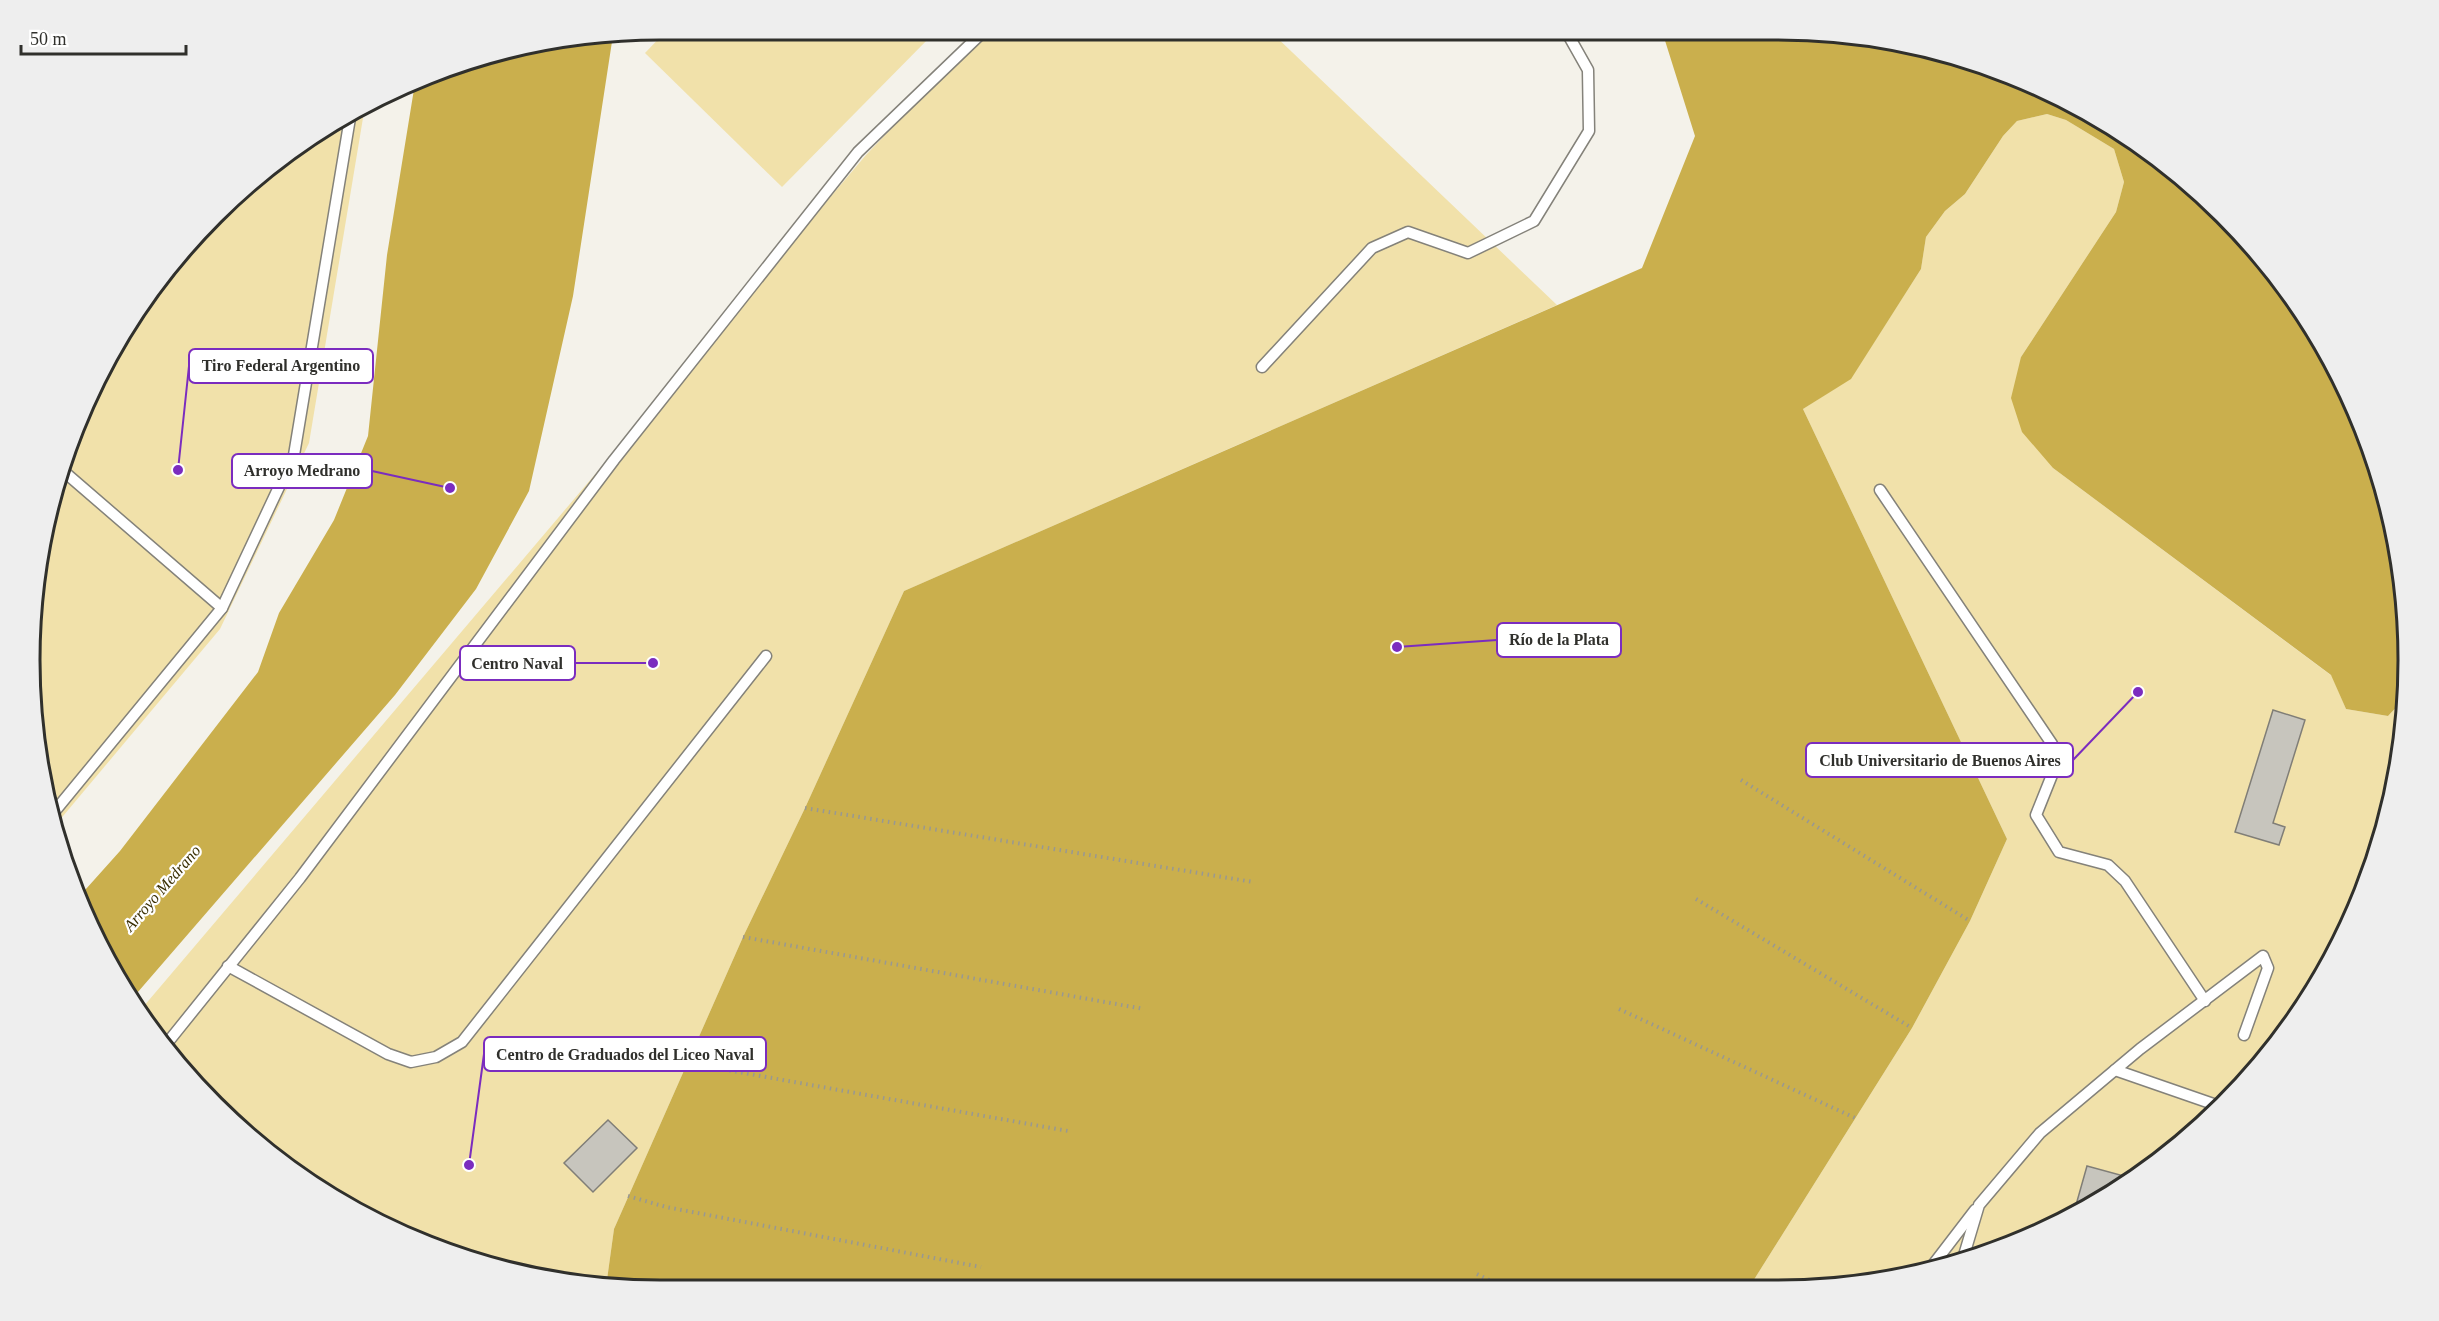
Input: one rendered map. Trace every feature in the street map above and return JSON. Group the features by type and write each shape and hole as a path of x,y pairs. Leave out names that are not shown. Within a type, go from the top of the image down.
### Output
{"lane":[{"path":"170,1039 300,878 614,460 858,152 975,40"},
{"path":"1262,367 1372,248 1408,232 1468,253 1534,221 1588,130 1588,70 1571,40"},
{"path":"59,807 222,608 294,454 349,125"},
{"path":"69,476 222,608"},
{"path":"1880,490 2052,744 2056,765 2036,815 2059,852 2108,864 2125,881 2205,1000"},
{"path":"228,966 388,1054 411,1062 436,1057 462,1042 766,656"},
{"path":"1937,1259 1979,1205 2040,1133 2115,1070 2263,956 2268,968 2244,1035"},
{"path":"2115,1070 2212,1104"},
{"path":"1965,1252 1979,1205"}],"path":[{"path":"1740,780 1970,921"},
{"path":"805,808 1252,882"},
{"path":"1696,899 1912,1029"},
{"path":"743,937 1144,1009"},
{"path":"1619,1009 1856,1118"},
{"path":"688,1063 1068,1131"},
{"path":"628,1196 666,1207 981,1267"},
{"path":"1478,1274 1490,1280"}],"shaded area":[{"path":"660,40 927,40 782,187 645,53"},
{"path":"976,40 1279,40 1557,305 904,591 743,937 614,1229 607,1278 540,1269 461,1248 386,1217 316,1176 283,1152 222,1099 194,1069 145,1005 866,155"},
{"path":"2047,114 2066,120 2114,149 2124,182 2116,212 2021,357 2053,468 2332,676 2346,709 2388,716 2396,707 2387,781 2366,860 2351,898 2335,935 2294,1005 2245,1069 2217,1099 2156,1152 2123,1176 2053,1217 1978,1248 1899,1269 1859,1275 1819,1279 1754,1280 1912,1028 1970,921 2007,839 1803,409 1851,378 1921,269 1926,237 1945,211 1965,194 2003,136 2017,121"},
{"path":"363,117 309,443 220,629 61,818 52,781 42,701 40,660 42,620 52,540 73,461 88,423 104,386 145,316 194,252 252,194 283,169 316,145"}],"water":[{"path":"1665,40 1778,40 1859,46 1899,52 1978,73 2053,104 2123,145 2187,194 2245,252 2294,316 2335,386 2351,423 2366,461 2387,540 2397,620 2396,707 2388,716 2346,709 2331,675 2053,468 2022,432 2011,398 2021,357 2116,212 2124,182 2114,149 2066,120 2047,114 2017,121 2003,136 1965,194 1945,211 1926,237 1921,269 1851,379 1803,409 2007,839 1970,921 1912,1028 1754,1280 660,1280 607,1278 614,1229 743,937 904,591 1642,268 1695,136"},
{"path":"612,43 573,296 529,491 476,589 395,695 137,992 104,935 85,890 120,851 258,672 279,613 334,520 368,436 387,255 414,92 461,73 540,52"},
{"path":"2388,770 2389,770 2387,781 2380,805"}],"building":[{"path":"2273,710 2305,720 2273,823 2285,827 2279,845 2235,832"},
{"path":"608,1120 637,1148 593,1192 564,1163"},
{"path":"2087,1166 2123,1176 2088,1197 2076,1204"}],"place":[{"name":"Tiro Federal Argentino","path":"178,470"},
{"name":"Arroyo Medrano","path":"450,488"},
{"name":"Río de la Plata","path":"1397,647"},
{"name":"Centro Naval","path":"653,663"},
{"name":"Club Universitario de Buenos Aires","path":"2138,692"},
{"name":"Centro de Graduados del Liceo Naval","path":"469,1165"}]}
